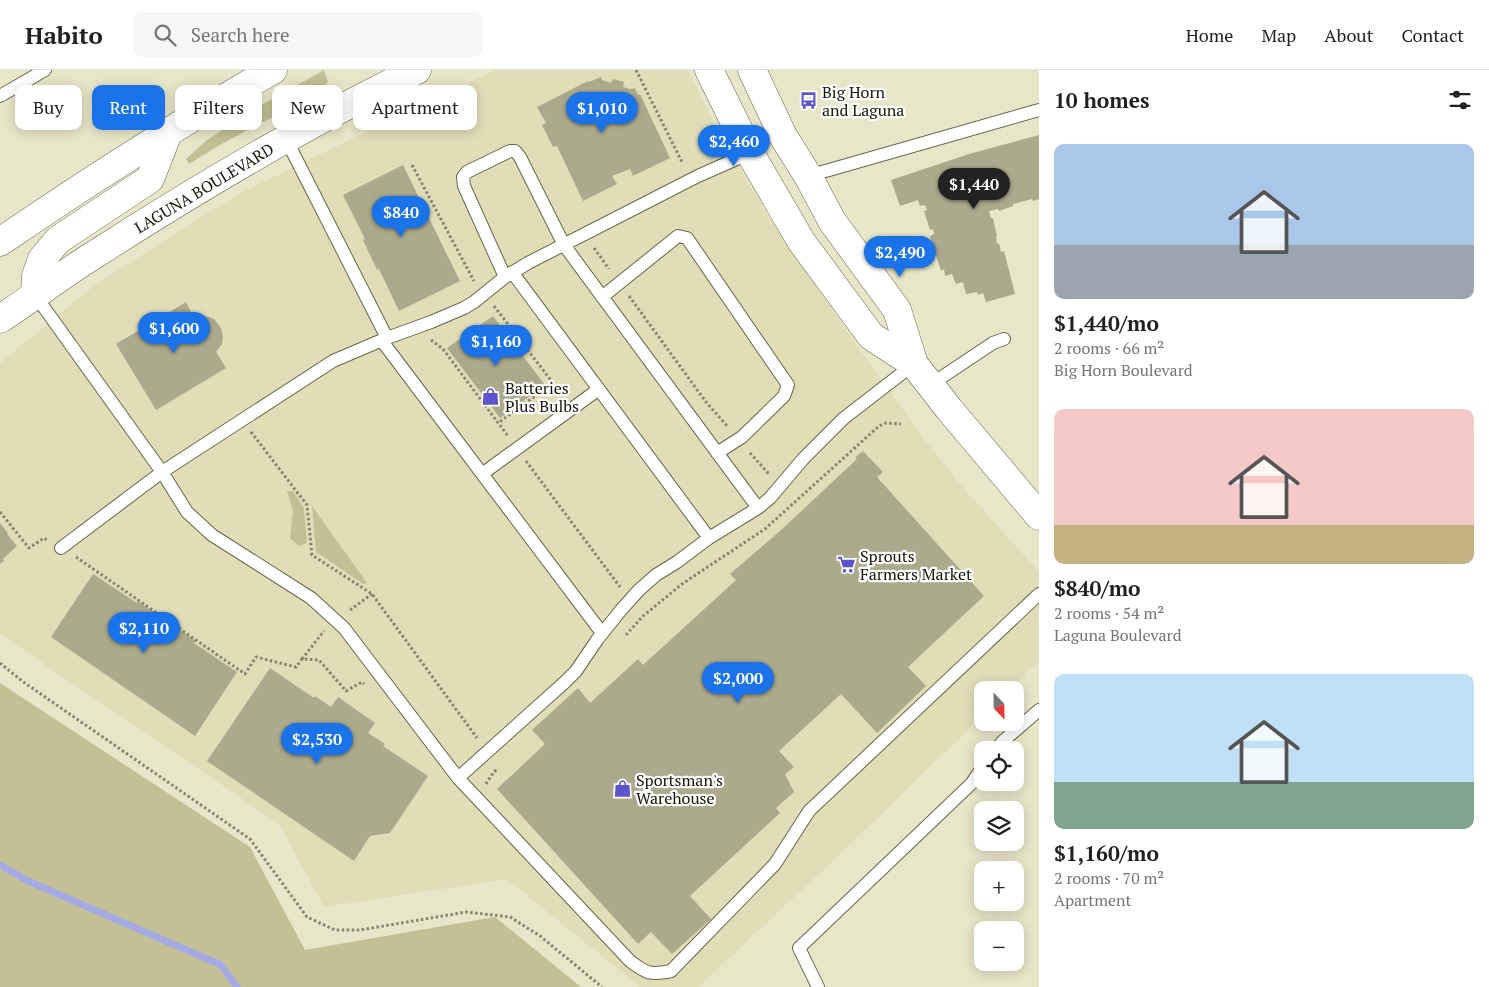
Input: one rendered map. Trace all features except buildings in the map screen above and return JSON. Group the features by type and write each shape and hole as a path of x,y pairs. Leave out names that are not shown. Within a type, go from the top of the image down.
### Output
{"main road":[{"path":"0,242 70,194 272,70"},
{"name":"LAGUNA BOULEVARD","path":"0,319 93,256 183,199 286,139 417,70"},
{"path":"709,70 750,153 801,241 871,336 922,374 1039,516"},
{"path":"752,70 782,136 808,176 832,221 897,310 922,374"},
{"path":"35,295 36,276 42,259 58,240 150,179 168,133"}],"lane":[{"path":"0,96 45,70"},
{"path":"808,176 1039,110"},
{"path":"286,139 384,340 602,633"},
{"path":"709,538 599,388 508,274 464,186 463,177 467,172 510,151 515,151 520,157 564,245 758,508"},
{"path":"61,548 162,472 333,361 464,308 508,274 698,176 750,153"},
{"path":"602,297 678,236 687,238 788,385 784,396 738,440 717,453"},
{"path":"35,295 162,472 187,512 212,535 311,598 344,628 458,778 630,960 643,971 656,974 671,970 775,864 809,811 1039,594"},
{"path":"458,778 576,671 602,633 644,585 709,538 758,508 770,498 804,459 844,418 922,374 1004,339"},
{"path":"482,474 599,388"},
{"path":"1003,741 1039,710"},
{"path":"818,987 799,948 974,780"}],"path":[{"path":"636,70 682,162"},
{"path":"584,234 706,402 794,503"},
{"path":"242,420 307,505 312,555 372,594 499,767 486,784 474,795"},
{"path":"620,642 642,616 682,584 765,529 879,426 886,423 901,424"},
{"path":"0,512 28,548 44,538 85,562 245,674 256,657 296,668 302,659 319,660 346,690 362,682 368,690"},
{"path":"0,663 22,681 250,839 307,918 335,930 360,930 466,912 510,917 540,936 602,987"}],"shaded area":[{"path":"324,70 328,82 325,85 297,85"},
{"path":"495,70 688,70 715,125 764,210 855,343 924,439 959,483 1039,572 1039,661 1018,681 974,681 974,724 832,862 699,987 640,987 507,879 324,907 279,824 0,634 0,363 95,285 212,210 247,190 371,130 477,130 477,85 464,85"},
{"path":"272,99 272,117 262,123 262,105"},
{"path":"222,130 248,130 189,164 186,159 207,140"},
{"path":"287,491 293,491 304,508 307,543 299,546 290,538 293,511"},
{"path":"312,506 367,583 363,584 316,552"},
{"path":"0,683 250,847 305,950 495,917 581,987 0,987"}],"waterway":[{"path":"0,865 28,881 221,965 237,987"}],"place":[{"name":"Big Horn and Laguna","path":"808,101"},
{"name":"Batteries Plus Bulbs","path":"491,397"},
{"name":"Sprouts Farmers Market","path":"846,565"},
{"name":"Sportsman's Warehouse","path":"622,789"}]}
